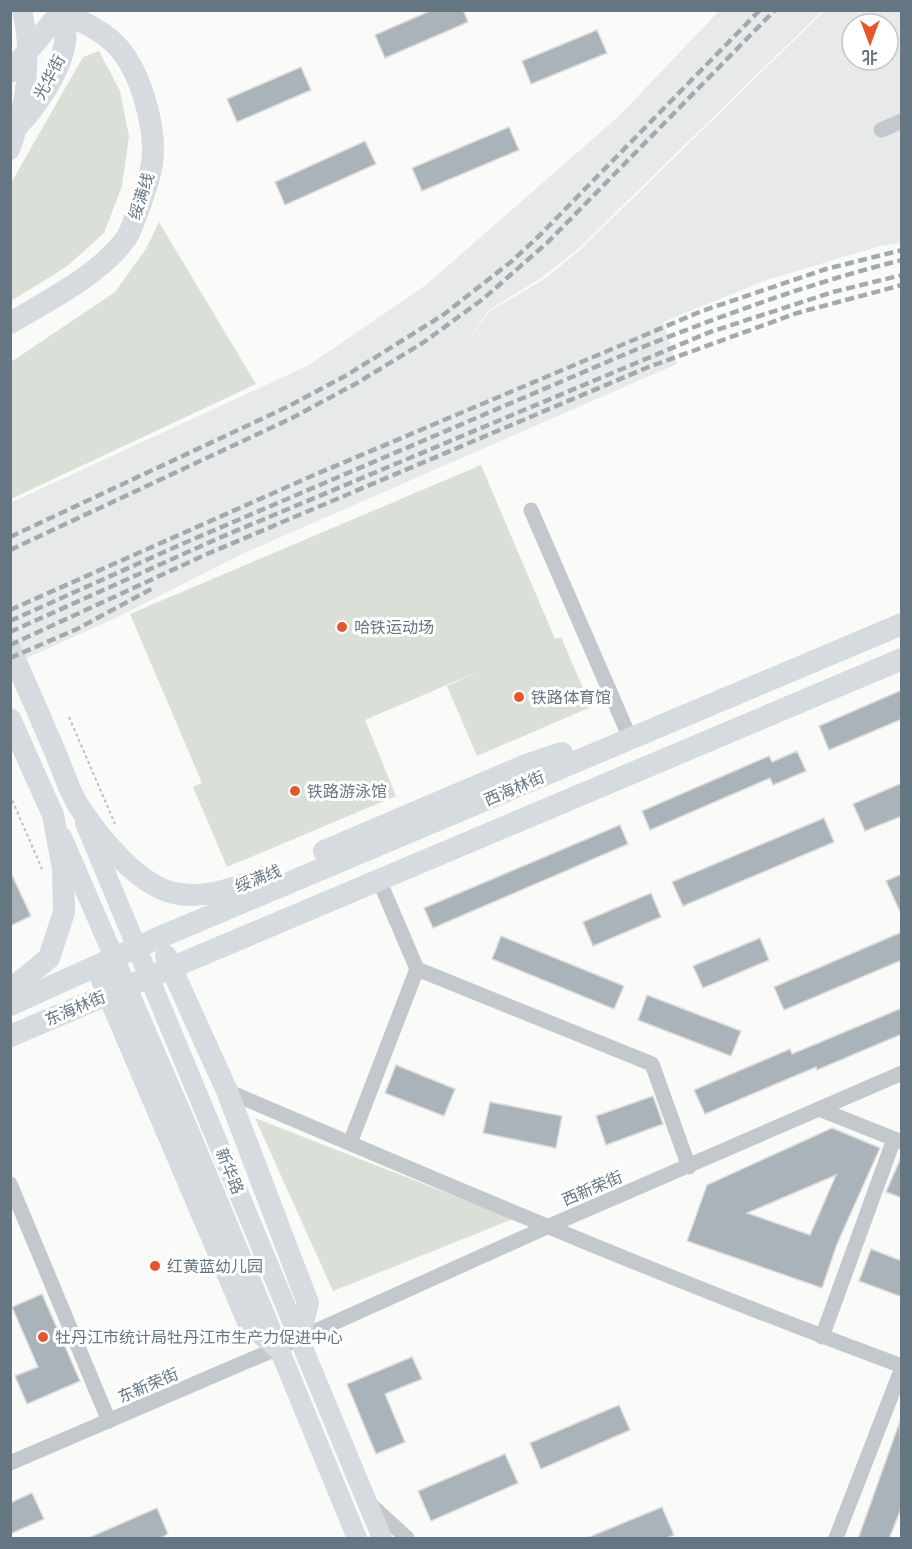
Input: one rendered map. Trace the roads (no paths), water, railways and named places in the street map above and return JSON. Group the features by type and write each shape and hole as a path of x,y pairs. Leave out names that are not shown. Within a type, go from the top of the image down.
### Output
{"highway":[{"path":"10,72 61,11"},
{"name":"光华街","path":"10,133 47,87 59,63 66,41 61,11"},
{"name":"绥满线","path":"10,323 74,285 98,267 127,236 142,200 152,163 150,122 138,80 119,48 97,28 61,11"},
{"name":"西海林街","path":"126,952 902,624"},
{"name":"绥满线","path":"10,649 77,804 128,866 149,883 177,894 205,895 240,887 536,762 573,750 627,740"},
{"name":"西海林街","path":"139,981 902,658"},
{"path":"10,719 53,815 63,869 64,912 49,958 10,990"},
{"path":"158,938 227,1091 308,1303 298,1339"},
{"name":"东海林街","path":"10,1005 126,952"},
{"path":"94,966 249,1324 278,1348"},
{"name":"东海林街","path":"10,1036 139,981"}],"main road":[{"path":"10,150 26,92 28,64 22,10"},
{"name":"新华路","path":"77,804 382,1539"},
{"path":"53,815 190,1133 357,1539"}],"street":[{"path":"881,130 902,120"},
{"path":"531,510 627,740"},
{"path":"350,1143 417,969 379,880"},
{"path":"417,969 652,1064 689,1167"},
{"name":"西新荣街","path":"298,1339 549,1226 902,1073"},
{"path":"227,1091 549,1226 902,1367 836,1539"},
{"path":"819,1109 898,1141 822,1336"},
{"path":"10,1184 109,1421"},
{"name":"东新荣街","path":"10,1463 298,1339"},
{"path":"364,1499 407,1539"}],"railway":[{"path":"10,537 287,407 347,375 443,315 512,261 540,235 760,10"},
{"path":"10,550 292,418 357,383 424,342 483,299 548,242 775,10"},
{"path":"10,610 314,475 702,311 826,269 902,250"},
{"path":"10,621 182,544 635,350 767,300 902,260"},
{"path":"10,632 219,538 710,332 833,292 902,275"},
{"path":"10,645 207,554 646,368 797,313 902,285"},
{"path":"10,658 77,629 153,588"}],"place":[{"name":"哈铁运动场","path":"342,627"},
{"name":"铁路体育馆","path":"519,697"},
{"name":"铁路游泳馆","path":"295,791"},
{"name":"红黄蓝幼儿园","path":"155,1266"},
{"name":"牡丹江市统计局牡丹江市生产力促进中心","path":"43,1337"}]}
